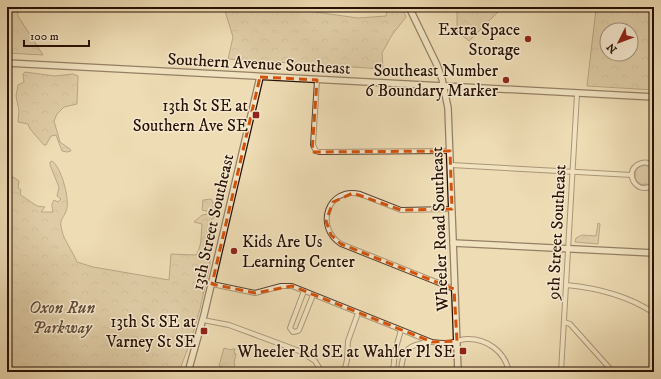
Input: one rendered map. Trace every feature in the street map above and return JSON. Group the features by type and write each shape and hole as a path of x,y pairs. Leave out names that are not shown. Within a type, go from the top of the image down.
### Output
{"main road":[{"name":"Wheeler Road Southeast","path":"409,7 437,66 444,86 449,118 458,372"},
{"name":"Southern Avenue Southeast","path":"7,63 654,97"},
{"name":"13th Street Southeast","path":"188,372 212,284 260,77"},
{"path":"453,243 654,253"}],"street":[{"path":"317,80 313,148 319,152 450,151"},
{"name":"9th Street Southeast","path":"561,372 577,94"},
{"path":"654,167 649,163 641,163 634,167 632,175 634,182 640,187 648,188 654,184"},
{"path":"451,165 632,175"},
{"path":"452,209 402,210 360,194 353,193 341,196 334,202 328,210 326,221 330,233 341,244 454,289"},
{"path":"212,284 255,293 285,285 292,286 432,342"},
{"path":"566,285 588,287 612,293 632,300 654,313"},
{"path":"304,291 290,328 293,332 298,332 313,294"},
{"path":"343,372 347,360 348,342 358,313"},
{"path":"203,320 229,325 302,352 315,362 322,372"},
{"path":"564,322 570,324 613,372"},
{"path":"393,372 395,352 401,330"},
{"path":"401,372 403,355 413,345 432,342 448,343 463,339 472,339 490,345 498,351 504,358 509,372"},
{"path":"395,352 405,352"}],"highlighted area":[{"path":"260,77 317,80 312,152 450,151 452,209 401,210 353,193 333,202 326,221 331,235 341,244 454,289 457,341 432,342 292,286 255,293 212,284"}],"green space":[{"path":"7,7 17,7 18,16 43,55 7,53"},
{"path":"225,7 311,7 315,12 358,18 386,16 388,7 402,7 406,17 392,35 382,53 383,69 228,59 233,37"},
{"path":"457,7 503,7 469,41 457,31"},
{"path":"595,7 654,7 654,90 587,86"},
{"path":"25,72 55,76 73,74 78,76 77,104 64,107 57,114 54,121 60,142 71,151 62,151 56,135 51,136 46,145 44,145 30,129 28,124 18,122 19,111 16,96 18,85 24,82 23,74"},
{"name":"Oxon Run Parkway","path":"52,161 58,169 64,182 67,196 67,208 61,221 63,235 77,262 93,267 169,280 171,254 196,255 198,252 201,240 202,224 194,222 202,215 208,214 207,211 202,210 203,200 211,199 215,217 211,220 214,224 210,245 210,264 192,337 179,372 7,372 7,180 10,180 13,177 19,181 18,188 21,190 20,194 37,206 45,207 41,212 53,212 53,201 58,202 61,199 57,196 59,187 50,165 50,162"},
{"path":"645,165 652,168 655,175 652,182 645,185 638,182 635,175 638,168"},
{"path":"598,223 600,224 598,244 575,242 576,238 582,235 596,236"},
{"path":"224,348 231,350 235,349 234,353 236,354 233,371 219,366"}],"place":[{"name":"Extra Space Storage","path":"528,39"},
{"name":"Southeast Number 6 Boundary Marker","path":"506,80"},
{"name":"13th St SE at Southern Ave SE","path":"256,115"},
{"name":"Kids Are Us Learning Center","path":"234,251"},
{"name":"13th St SE at Varney St SE","path":"204,331"},
{"name":"Wheeler Rd SE at Wahler Pl SE","path":"463,351"}]}
